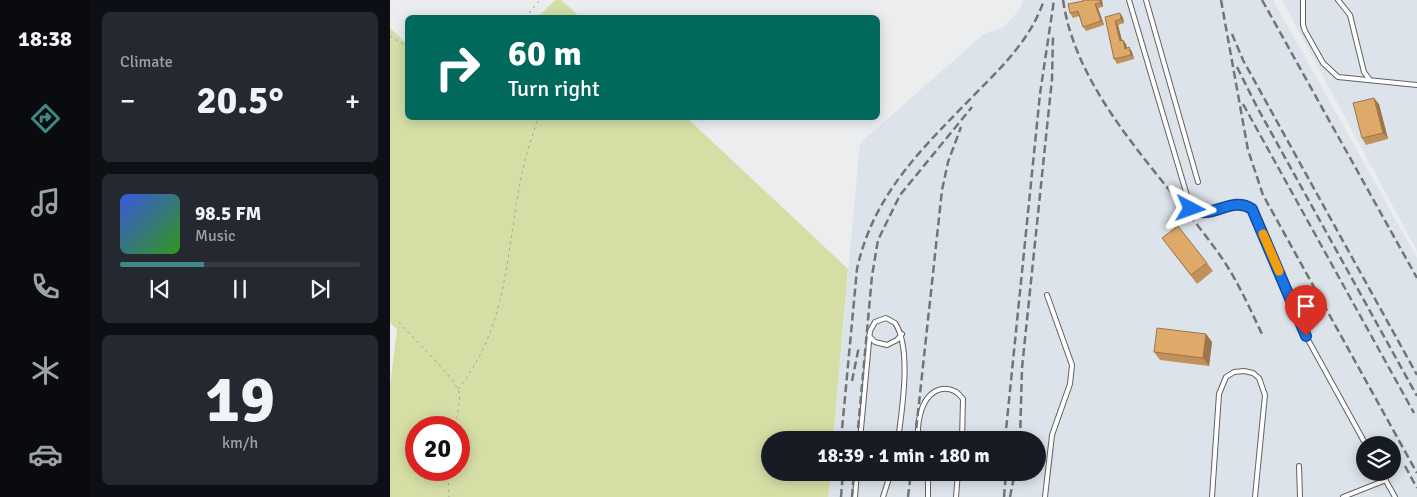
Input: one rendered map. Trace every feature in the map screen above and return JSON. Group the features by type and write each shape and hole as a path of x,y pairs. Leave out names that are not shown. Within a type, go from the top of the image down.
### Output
{"lane":[{"path":"1129,0 1191,209 1198,214 1206,214 1236,204 1245,205 1252,209 1306,336 1361,436"},
{"path":"1146,0 1198,182"},
{"path":"1303,0 1303,25 1305,31 1330,72 1338,77 1417,85"},
{"path":"1338,0 1345,6 1350,15 1364,72 1370,80"},
{"path":"1045,497 1052,435 1070,384 1072,365 1047,295"},
{"path":"861,431 872,326 886,318 895,322 902,334 904,393 899,431"},
{"path":"870,336 875,342 887,345 897,340 902,334"},
{"path":"1212,497 1219,394 1226,377 1234,372 1244,371 1253,373 1260,378 1265,395 1255,497"},
{"path":"919,431 924,403 935,391 951,389 963,399 962,431"},
{"path":"1299,466 1300,497"},
{"path":"855,497 856,481"},
{"path":"884,497 888,481"},
{"path":"928,481 928,497"},
{"path":"956,497 957,481"},
{"path":"1343,497 1383,481"},
{"path":"1387,481 1395,497"}],"path":[{"path":"528,15 540,0"},
{"path":"390,36 405,45"},
{"path":"458,389 475,365 484,348 508,272 524,162 537,120"},
{"path":"399,322 415,342 437,362 458,389 459,398 456,416"},
{"path":"448,481 449,497"}],"shaded area":[{"path":"1023,0 1273,0 1417,258 1417,497 828,497 830,481 1046,481 1046,431 834,431 860,143 984,34 1004,27 1021,8"},
{"path":"1282,0 1417,0 1417,251"}],"green space":[{"path":"555,0 561,0 578,15 540,15"},
{"path":"390,28 405,42 405,120 689,120 848,269 834,431 761,431 761,481 830,481 828,497 390,497 390,385 397,329 390,323"}],"building":[{"path":"1083,0 1100,0 1100,3 1095,4 1101,21 1083,27 1078,11 1070,13 1068,4"},
{"path":"1120,13 1121,19 1115,21 1120,41 1123,40 1125,49 1129,47 1131,55 1114,59 1105,17"},
{"path":"1374,98 1383,133 1362,138 1353,103"},
{"path":"1178,226 1207,263 1191,275 1162,238"},
{"path":"1157,328 1206,334 1203,358 1154,352"}],"railway":[{"path":"842,431 857,269 865,241 876,216 889,193 922,150 1017,48 1033,25 1044,0"},
{"path":"1006,431 1040,94 1054,0"},
{"path":"1063,0 1071,36 1086,70 1104,102 1149,165 1219,254 1237,283 1262,334"},
{"path":"1221,0 1248,150 1263,195 1417,473"},
{"path":"1262,0 1417,278"},
{"path":"1232,34 1243,60 1417,375"},
{"path":"1020,431 1022,368 1052,79 1053,37"},
{"path":"1237,67 1257,107 1417,396"},
{"path":"1243,104 1414,413"},
{"path":"858,431 872,276 878,240 900,195 972,107"},
{"path":"916,431 942,190 948,162 961,127"},
{"path":"852,381 859,346"},
{"path":"1405,466 1417,488"},
{"path":"841,497 842,481"},
{"path":"852,497 853,481"},
{"path":"908,497 910,481"},
{"path":"1004,497 1005,481"},
{"path":"1010,497 1013,481"}],"slow traffic":[{"path":"1263,234 1279,271"}],"route":[{"path":"1191,209 1198,214 1206,214 1236,204 1245,205 1252,209 1306,336"}]}
